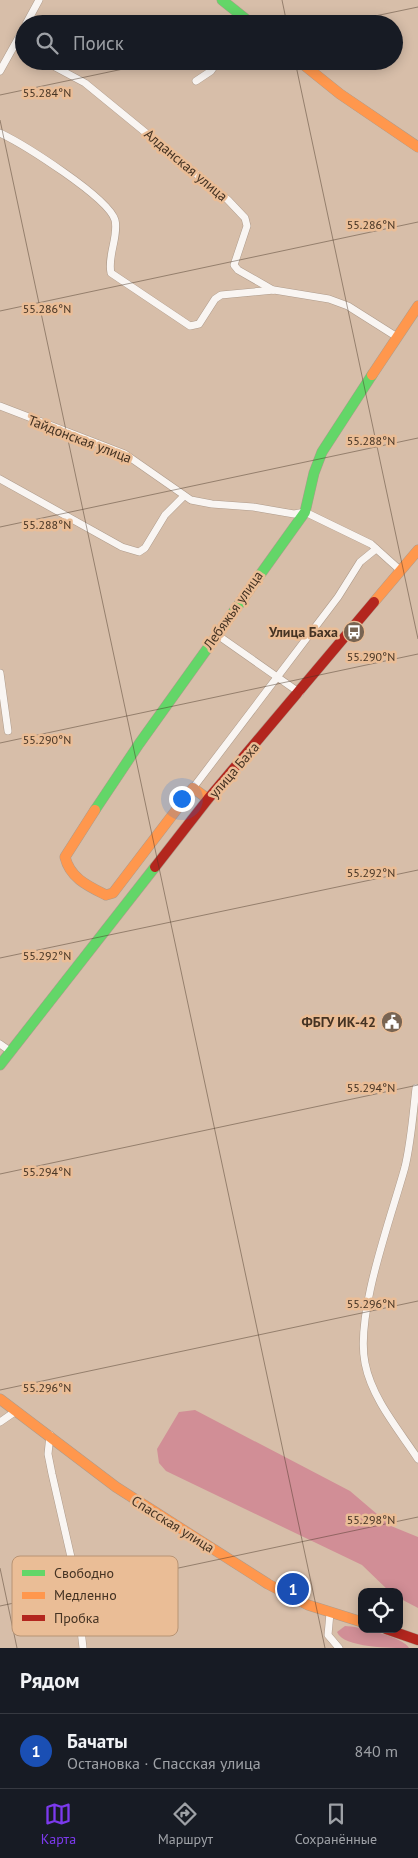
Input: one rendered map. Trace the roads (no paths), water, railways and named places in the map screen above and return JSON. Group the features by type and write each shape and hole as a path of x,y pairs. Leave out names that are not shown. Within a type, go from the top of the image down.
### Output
{"street":[{"path":"31,15 39,0"},
{"path":"222,0 241,15"},
{"path":"0,71 15,45"},
{"name":"Алданская улица","path":"61,70 85,83 228,200 245,218 247,226 234,265 238,270 274,290"},
{"path":"196,81 212,70"},
{"path":"310,70 340,94 418,147"},
{"path":"0,133 24,146 84,186 96,198 115,220 111,273 190,326 199,324 215,299 221,295 274,290 339,302 397,337"},
{"name":"Лебяжья улица","path":"193,788 113,892 106,895 77,879 66,867 65,857 139,744 305,512 314,473 322,452 418,306"},
{"name":"Тайдонская улица","path":"0,406 7,411 125,454 184,496 212,504 253,506 294,514 305,512 352,533 376,549 401,571"},
{"path":"0,479 98,534 139,552 145,548 165,515 184,496"},
{"path":"208,799 193,788 338,596 360,562 376,549"},
{"name":"улица Баха","path":"0,1065 208,799 300,693 418,550"},
{"path":"216,634 300,693"},
{"path":"0,672 8,731"},
{"path":"0,1044 10,1051"},
{"path":"416,1088 406,1165 373,1281 366,1316 363,1345 365,1364 375,1393 418,1460"},
{"name":"Спасская улица","path":"0,1399 50,1435 116,1487 259,1578 308,1605 358,1621"},
{"path":"0,1422 16,1411"},
{"path":"50,1435 48,1454 71,1556"},
{"path":"330,1613 328,1635 339,1648"},
{"path":"398,1633 418,1640"}],"place":[{"name":"Улица Баха","path":"354,632"},
{"name":"ФБГУ ИК-42","path":"392,1022"},
{"name":"Бачаты","path":"293,1589"}]}
